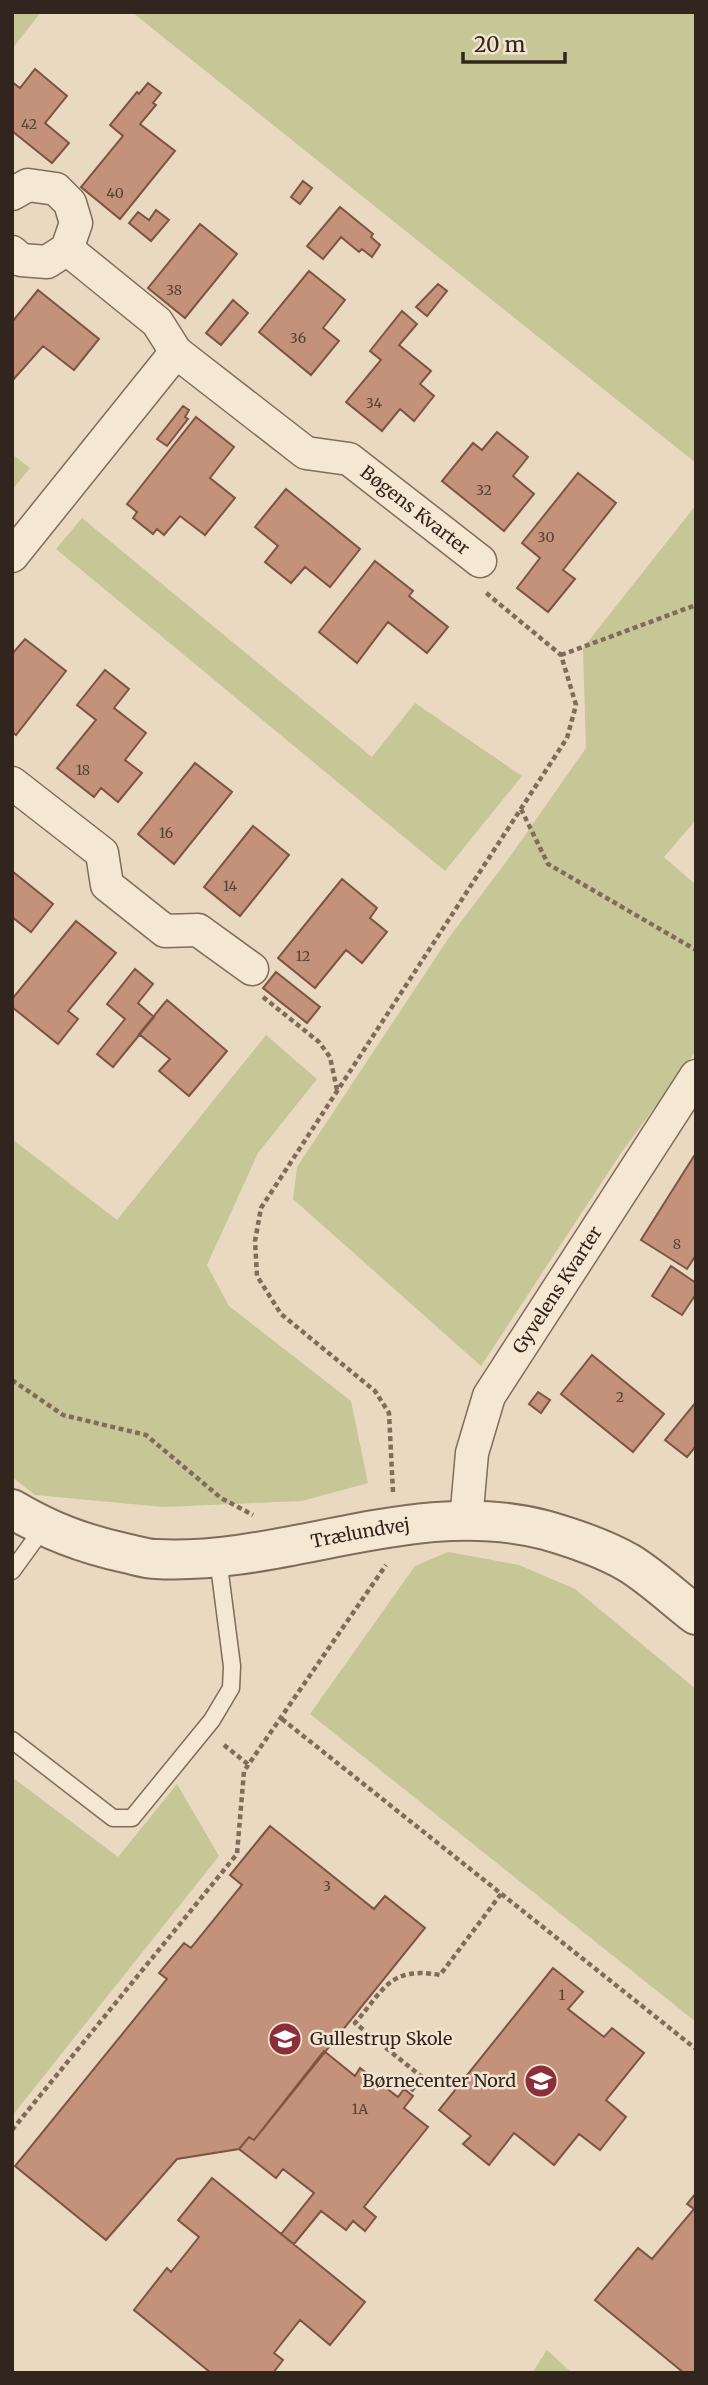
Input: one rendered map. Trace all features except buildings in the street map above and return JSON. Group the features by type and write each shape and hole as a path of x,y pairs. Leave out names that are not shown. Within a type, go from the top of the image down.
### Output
{"street":[{"path":"12,194 28,185 56,189 70,203 76,223 67,249 47,262 21,260 12,252"},
{"name":"Bøgens Kvarter","path":"67,249 158,322 176,352 306,453 349,459 480,561"},
{"path":"12,556 176,352"},
{"path":"12,783 102,853 107,885 165,931 198,930 252,969"},
{"name":"Gyvelens Kvarter","path":"466,1521 472,1453 489,1396 696,1076"},
{"name":"Trælundvej","path":"28,1518 97,1547 154,1559 218,1558 395,1527 486,1521 542,1530 578,1540 629,1563 696,1615"}],"lane":[{"path":"12,1571 28,1518"},
{"path":"12,1740 113,1818 132,1818 212,1720 231,1688 232,1666 218,1558"}],"path":[{"path":"12,2130 237,1854 244,1771 394,1554 389,1413 375,1391 281,1314 257,1276 255,1241 261,1208 567,738 576,705 561,655 471,581 480,561"},
{"path":"561,655 696,605"},
{"path":"521,809 548,864 696,950"},
{"path":"252,969 255,990 319,1042 330,1057 337,1091"},
{"path":"12,1380 63,1415 146,1435 221,1498 277,1528 292,1545"},
{"path":"282,1719 696,2049"},
{"path":"205,1729 249,1765"},
{"path":"411,2091 422,2077 355,2023 397,1977 404,1974 440,1975 500,1894"}],"green space":[{"path":"12,12 41,12 12,49"},
{"path":"132,12 696,12 696,463 158,33"},
{"path":"12,454 30,468 12,490"},
{"path":"696,505 696,820 664,857 696,885 696,1051 621,1153 481,1366 293,1199 297,1167 448,939 586,748 583,648"},
{"path":"82,518 372,757 415,703 522,776 445,871 56,549"},
{"path":"266,1035 317,1079 258,1153 207,1265 229,1306 351,1401 368,1483 302,1501 164,1507 35,1495 12,1477 12,1139 117,1220"},
{"path":"448,1552 519,1565 575,1589 696,1689 696,2022 310,1714 415,1566"},
{"path":"12,1777 118,1857 177,1784 219,1856 12,2116"},
{"path":"547,2350 572,2373 532,2373"}],"place":[{"name":"Gullestrup Skole","path":"285,2039"},
{"name":"Børnecenter Nord","path":"541,2081"}]}
